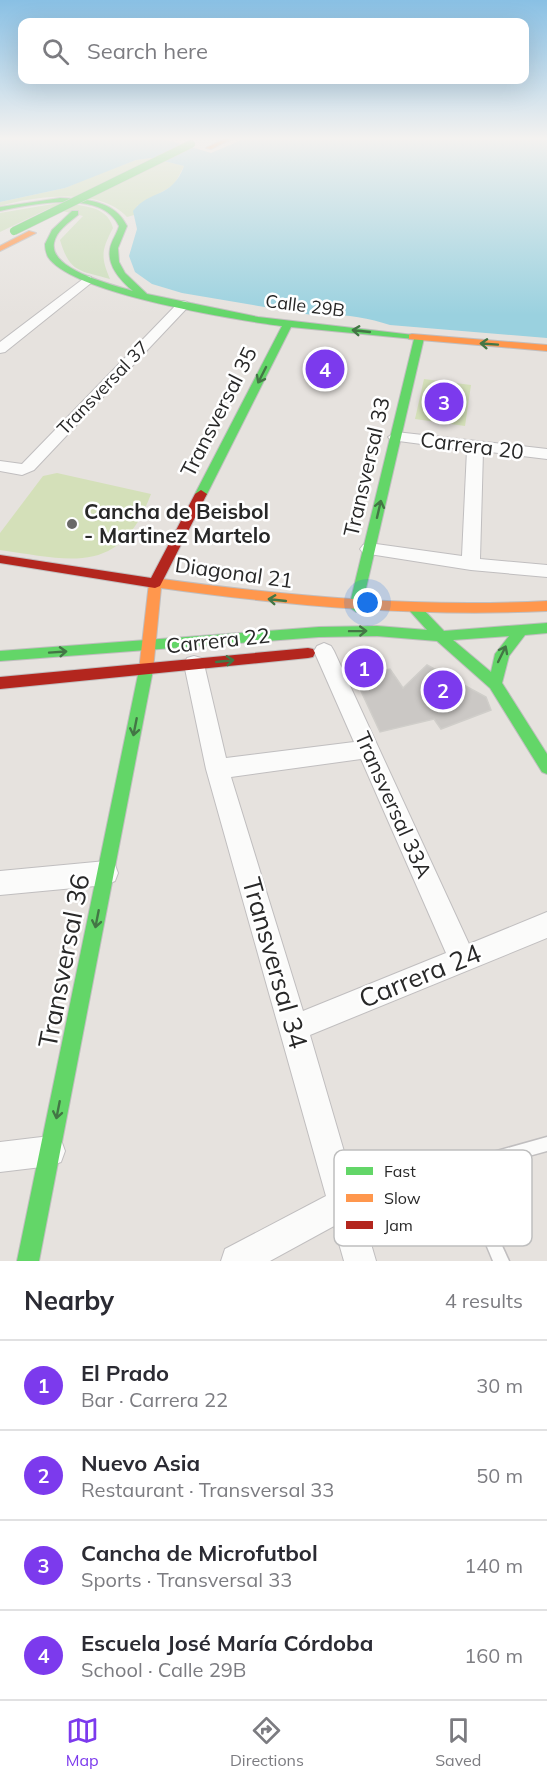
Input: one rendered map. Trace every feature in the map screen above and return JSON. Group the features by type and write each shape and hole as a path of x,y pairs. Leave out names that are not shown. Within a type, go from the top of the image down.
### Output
{"main road":[{"path":"0,239 84,198"},
{"path":"0,249 102,198"},
{"path":"0,209 31,202 82,202 116,215 123,226 123,232 114,248 118,270 125,280 144,295"},
{"name":"Calle 29B","path":"75,213 57,228 49,242 51,256 64,270 87,279 216,313 419,338 547,348"},
{"name":"Transversal 35","path":"155,584 288,323"},
{"name":"Transversal 33","path":"356,607 419,338"},
{"name":"Diagonal 21","path":"0,559 250,598 356,607"},
{"name":"Transversal 36","path":"28,1261 146,670 155,584"},
{"path":"291,654 326,644 356,607 483,611 547,606"},
{"path":"416,610 439,636 495,684 547,767"},
{"path":"495,684 500,653 521,630"},
{"name":"Carrera 22","path":"385,647 439,636 521,630 544,631"},
{"name":"Carrera 22","path":"0,683 291,654 377,631 439,636"},
{"name":"Carrera 22","path":"0,656 149,645 326,644"}],"street":[{"path":"0,349 87,279"},
{"name":"Transversal 37","path":"0,466 22,470 183,305"},
{"name":"Carrera 20","path":"396,436 547,454"},
{"path":"471,564 475,447"},
{"path":"369,549 471,564 547,571"},
{"name":"Transversal 33A","path":"326,644 368,748 462,958"},
{"name":"Transversal 34","path":"194,664 218,768 334,1169"},
{"path":"218,768 368,748"},
{"path":"0,883 106,873"},
{"name":"Carrera 24","path":"294,1028 547,925"},
{"path":"0,1157 50,1151"},
{"path":"237,1261 334,1209"},
{"name":"Transversal 34","path":"356,1246 360,1261"}],"lane":[{"path":"525,1150 547,1144"},
{"path":"496,1246 501,1261"}],"green space":[{"path":"19,198 41,198 0,206 0,202"},
{"path":"84,198 151,198 137,206 134,215 127,217 101,201"},
{"path":"59,203 99,210 110,220 113,228 106,242 104,258 110,279 77,268 64,251 60,240 83,216 50,208 0,232 0,213"},
{"path":"424,379 471,385 465,426 415,419"},
{"name":"Cancha de Beisbol - Martinez Martelo","path":"57,473 151,494 139,521 124,539 108,551 90,557 71,559 0,550 0,533 43,476"}],"water":[{"path":"0,198 19,198 0,202"},
{"path":"547,198 547,338 390,325 341,315 312,315 182,293 152,284 135,272 129,256 137,229 133,211 146,199"}],"building":[{"path":"427,665 486,697 491,710 441,729 434,719 380,732 354,676 390,669 403,688"}],"traffic: fast":[{"path":"14,231 81,198"},
{"path":"0,209 60,201 92,203 105,207 116,214 123,226 114,248 118,269 143,294"},
{"path":"75,213 55,232 51,238 49,250 52,257 63,267 83,277 167,302 219,313 280,323 412,337"},
{"path":"201,494 288,323"},
{"path":"356,607 419,338"},
{"path":"416,610 453,649 495,684 547,767"},
{"path":"0,656 319,632 377,631 439,636 547,628"},
{"path":"495,684 502,654 521,630"},
{"path":"28,1261 146,670"}],"traffic: slow":[{"path":"0,249 32,233"},
{"path":"412,337 547,348"},
{"path":"146,670 155,583 253,596 400,608 547,606"}],"traffic: jam":[{"path":"0,559 155,583 201,494"},
{"path":"0,683 308,653"}],"place":[{"name":"Escuela José María Córdoba","path":"325,369"},
{"name":"Cancha de Microfutbol","path":"444,402"},
{"name":"Cancha de Beisbol - Martinez Martelo","path":"72,524"},
{"name":"El Prado","path":"364,668"},
{"name":"Nuevo Asia","path":"443,690"}]}
